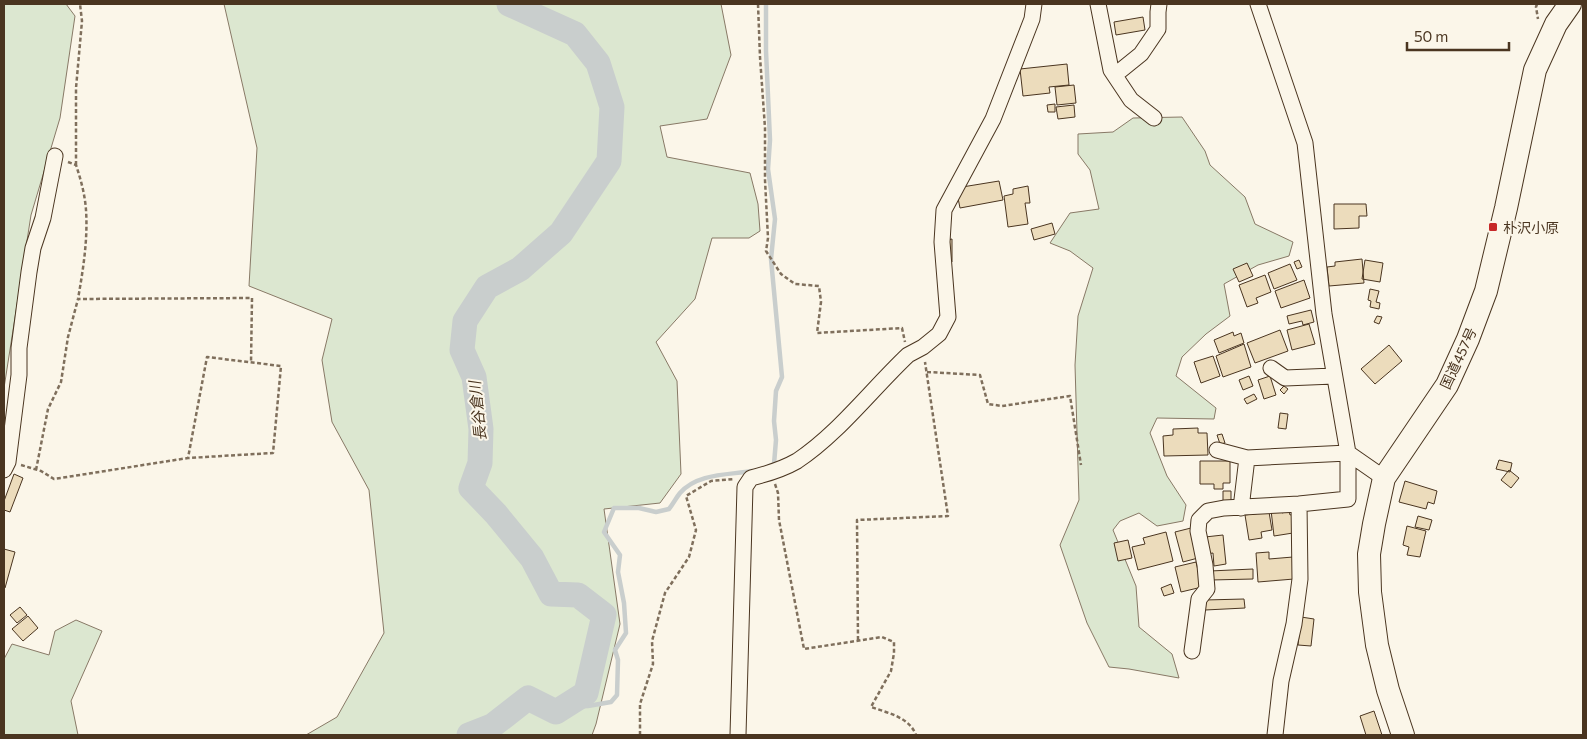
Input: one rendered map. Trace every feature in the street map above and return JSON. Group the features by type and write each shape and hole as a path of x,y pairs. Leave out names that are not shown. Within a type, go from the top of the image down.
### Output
{"highway":[{"name":"国道457号","path":"1403,735 1388,690 1377,645 1370,592 1369,554 1384,478 1447,385 1468,339 1486,291 1506,208 1535,70 1556,24 1570,4"}],"street":[{"path":"738,735 745,487 751,478 772,473 796,461 829,436 908,355 923,347 938,334 948,317 942,242 944,210 992,118 1032,19 1034,4"},
{"path":"1098,4 1111,70 1131,100 1154,118"},
{"path":"1115,75 1141,54 1158,29 1159,4"},
{"path":"1192,651 1199,599 1207,589 1206,565 1198,531 1199,520 1208,511 1224,508 1348,499 1348,454 1324,314 1304,143 1258,4"},
{"path":"6,466 20,376 19,348 29,272 55,156"},
{"path":"1271,368 1285,378 1334,376"},
{"path":"1217,450 1246,458 1348,454 1384,478"},
{"path":"1241,508 1246,458"},
{"path":"1275,735 1281,681 1294,624 1300,579 1299,504"}],"path":[{"path":"36,470 48,409 61,382 68,336 78,299 84,263 86,210 83,189 76,165 76,88 82,21 80,4"},
{"path":"758,4 765,128 768,238 766,251 781,274 795,284 819,286 821,302 818,333 902,328 908,355"},
{"path":"55,156 76,165"},
{"path":"78,299 252,298 251,363"},
{"path":"858,640 857,520 948,516 923,347"},
{"path":"6,466 36,470 54,479 188,458 274,453 281,366 207,357 188,458"},
{"path":"927,372 980,375 988,404 1002,406 1070,396 1081,465"},
{"path":"772,473 778,493 779,520 804,649 882,636 894,642 891,671 871,708 902,718 914,730 916,735"},
{"path":"640,735 640,704 653,664 652,641 665,593 689,557 696,530 686,496 711,481 751,478"}],"green space":[{"path":"4,4 66,4 75,16 60,118 31,215 4,388"},
{"path":"224,4 721,4 731,55 707,119 660,126 667,157 750,173 758,204 760,231 749,238 712,238 695,299 656,342 677,381 681,474 660,503 604,509 620,624 592,735 306,735 337,717 384,633 369,490 332,422 322,360 332,319 249,286 257,148"},
{"path":"1182,117 1205,151 1210,165 1245,197 1255,224 1293,242 1289,256 1258,265 1224,284 1230,316 1206,334 1182,357 1176,376 1216,408 1214,419 1157,418 1150,433 1167,476 1186,505 1183,521 1157,526 1139,513 1120,521 1113,530 1136,586 1139,627 1172,654 1179,678 1109,667 1087,623 1060,545 1079,500 1075,365 1078,316 1093,268 1070,251 1050,243 1070,213 1099,209 1090,170 1078,154 1078,134 1113,132 1133,118"},
{"path":"76,620 102,631 71,701 78,735 4,735 4,659 12,644 49,655 55,631"}],"building":[{"path":"1143,17 1145,30 1116,35 1114,22"},
{"path":"1067,64 1069,85 1049,87 1050,93 1023,96 1020,69"},
{"path":"1074,85 1076,103 1057,105 1055,87"},
{"path":"1055,104 1055,112 1048,112 1047,105"},
{"path":"1074,105 1075,117 1058,119 1056,107"},
{"path":"999,181 1003,200 960,208 956,188"},
{"path":"1028,186 1030,203 1025,203 1028,224 1008,227 1004,196 1013,194 1013,189"},
{"path":"1334,204 1366,204 1367,216 1359,216 1359,228 1334,229"},
{"path":"1052,223 1055,234 1034,240 1031,229"},
{"path":"952,239 952,262 947,262 947,240"},
{"path":"1362,259 1364,283 1329,286 1327,267 1335,266 1335,262"},
{"path":"1299,260 1302,267 1297,269 1294,262"},
{"path":"1365,260 1383,263 1380,282 1362,279"},
{"path":"1247,263 1253,276 1239,282 1233,269"},
{"path":"1290,264 1297,280 1274,289 1268,273"},
{"path":"1265,275 1271,292 1256,298 1258,303 1247,307 1239,285"},
{"path":"1304,280 1310,298 1281,308 1275,291"},
{"path":"1370,289 1379,291 1376,302 1380,303 1379,309 1370,307 1371,301 1368,300"},
{"path":"1311,310 1314,322 1303,325 1302,321 1289,324 1287,316"},
{"path":"1377,316 1382,317 1379,324 1374,322"},
{"path":"1309,324 1315,344 1292,350 1287,330"},
{"path":"1280,330 1288,351 1255,363 1247,343"},
{"path":"1233,332 1234,336 1241,333 1244,343 1219,353 1214,340"},
{"path":"1244,344 1251,367 1223,377 1216,356"},
{"path":"1389,345 1402,361 1375,384 1361,369"},
{"path":"1213,356 1220,376 1201,383 1194,362"},
{"path":"1249,376 1253,386 1243,390 1239,380"},
{"path":"1270,376 1276,395 1264,399 1258,380"},
{"path":"1284,386 1288,389 1284,394 1280,390"},
{"path":"1254,394 1257,399 1247,404 1244,399"},
{"path":"1280,413 1288,414 1286,429 1278,428"},
{"path":"1198,428 1198,433 1207,433 1208,455 1164,456 1163,436 1173,435 1173,429"},
{"path":"1222,434 1225,443 1220,444 1217,435"},
{"path":"1499,460 1512,463 1510,472 1496,469"},
{"path":"1200,461 1230,461 1230,483 1223,483 1223,489 1214,489 1214,484 1200,484"},
{"path":"1509,470 1519,478 1511,488 1501,480"},
{"path":"14,474 23,478 10,512 4,510 4,501"},
{"path":"1405,481 1437,491 1434,504 1428,502 1426,509 1399,502"},
{"path":"1223,491 1231,491 1231,501 1223,501"},
{"path":"1281,509 1282,513 1289,511 1290,515 1294,514 1293,533 1274,536 1271,510"},
{"path":"1269,512 1272,530 1261,532 1262,538 1249,540 1245,515"},
{"path":"1418,516 1432,520 1429,530 1415,527"},
{"path":"1407,526 1426,531 1420,557 1407,555 1409,547 1403,545"},
{"path":"1191,528 1198,558 1183,562 1175,532"},
{"path":"1166,532 1173,561 1138,570 1132,547 1145,544 1143,538"},
{"path":"1223,535 1226,564 1214,566 1213,553 1207,554 1205,537"},
{"path":"1128,540 1132,558 1118,561 1114,543"},
{"path":"4,549 15,552 5,588 4,587"},
{"path":"1269,552 1269,559 1293,557 1294,579 1258,582 1256,553"},
{"path":"1196,562 1202,587 1181,592 1175,567"},
{"path":"1253,569 1253,579 1211,580 1210,571"},
{"path":"1171,584 1174,593 1164,596 1161,588"},
{"path":"1244,599 1245,608 1205,610 1205,600"},
{"path":"20,607 27,615 17,623 10,615"},
{"path":"28,616 38,628 23,641 12,629"},
{"path":"1301,617 1314,619 1311,646 1298,645"},
{"path":"1374,711 1382,735 1366,735 1360,716"}],"waterway":[{"name":"長谷倉川","path":"469,735 492,726 528,698 556,712 586,693 604,615 578,595 551,594 532,558 496,514 471,488 480,463 481,429 474,377 462,350 465,321 487,287 520,269 561,233 609,161 612,107 598,63 575,34 509,4"},
{"path":"766,4 770,140 768,169 775,219 771,259 782,377 776,391 774,464 769,466"},
{"path":"564,707 588,706 611,702 617,695 618,660 615,650 626,633 624,603 618,572 620,555 604,532 614,508 639,508 656,512 669,509 680,493 687,486 695,482 714,476 752,471"}],"place":[{"name":"朴沢小原","path":"1493,227"}]}
